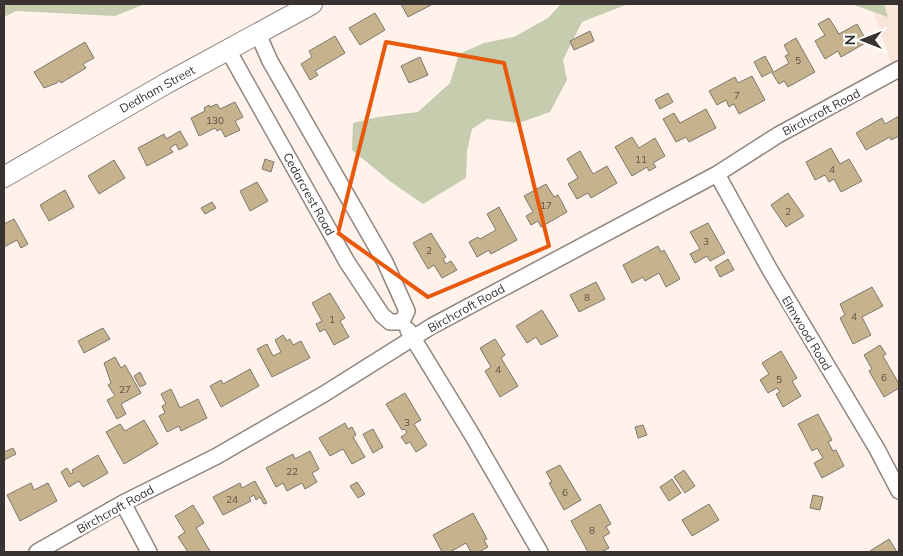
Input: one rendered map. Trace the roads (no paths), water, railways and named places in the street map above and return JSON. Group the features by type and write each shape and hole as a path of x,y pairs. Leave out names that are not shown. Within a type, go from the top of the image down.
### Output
{"main road":[{"name":"Dedham Street","path":"4,177 312,4"}],"street":[{"path":"258,34 270,61 385,262 407,310 402,322 540,552"},
{"name":"Cedarcrest Road","path":"228,50 347,262 382,316 390,322 402,322"},
{"name":"Birchcroft Road","path":"37,552 123,503 217,456 324,394 413,338 717,174 778,135 899,69"},
{"name":"Elmwood Road","path":"717,174 770,270 877,449 899,491"},
{"path":"123,503 149,552"}]}
